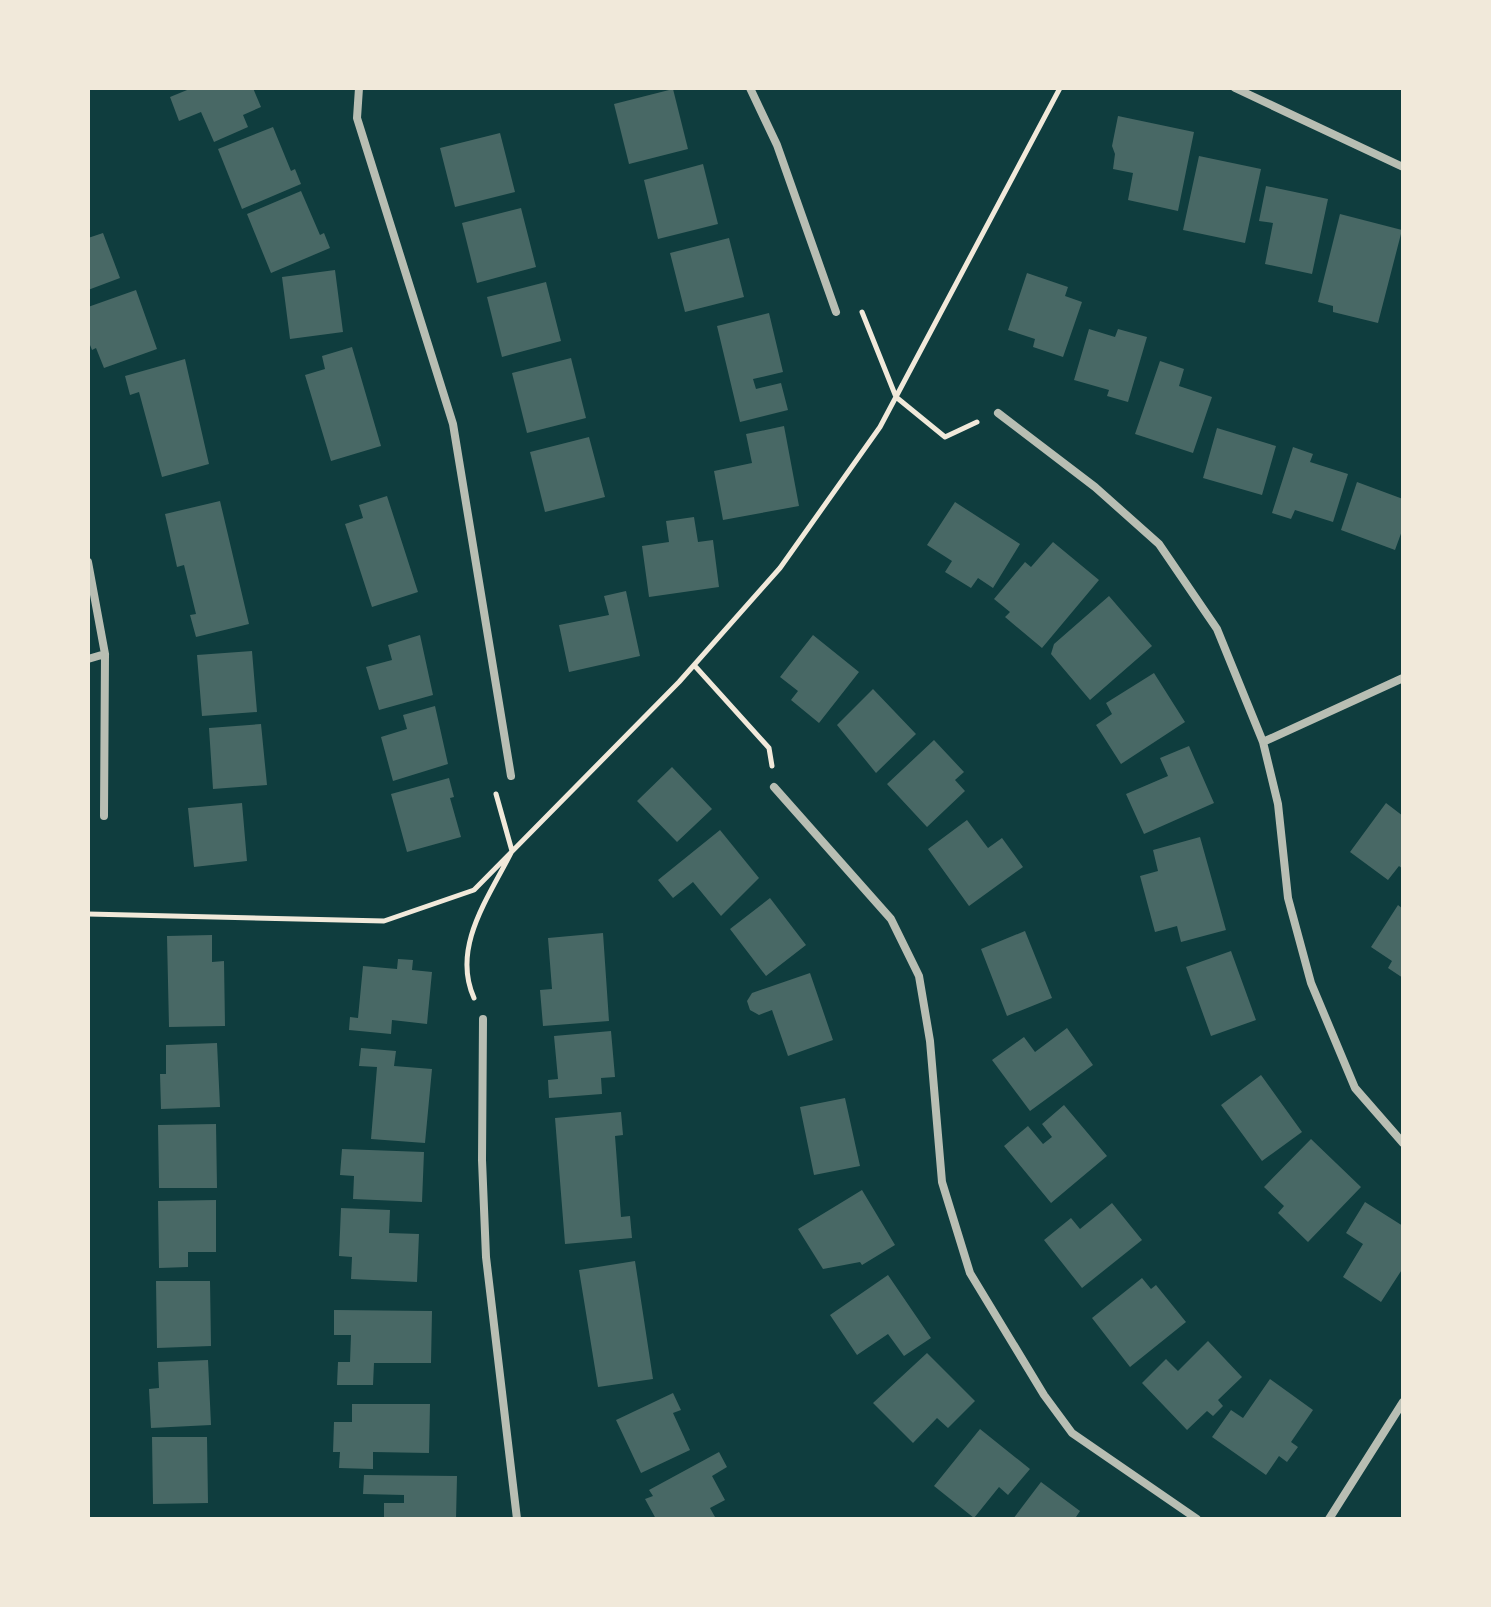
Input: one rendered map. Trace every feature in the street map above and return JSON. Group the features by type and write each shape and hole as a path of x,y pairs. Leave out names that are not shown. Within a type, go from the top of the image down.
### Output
{"street":[{"path":"359,88 357,118 453,424 511,776"},
{"path":"750,88 777,145 836,312"},
{"path":"1235,88 1403,167"},
{"path":"998,413 1095,487 1159,544 1217,629 1263,742 1278,804 1288,898 1311,983 1355,1088 1403,1143"},
{"path":"88,562 105,654 104,816"},
{"path":"88,659 105,654"},
{"path":"1263,742 1403,678"},
{"path":"774,787 891,919 919,976 930,1041 942,1182 970,1273 1044,1395 1072,1433 1197,1519"},
{"path":"483,1019 482,1160 486,1257 517,1519"},
{"path":"1329,1519 1403,1402"}],"path":[{"path":"88,914 384,921 474,890 694,665 780,568 880,427 1060,88"},
{"path":"836,312 860,307 896,397 945,437 998,413"},
{"path":"694,665 769,748 774,787"},
{"path":"483,1019 466,980 466,944 512,851 492,781 511,776"}],"building":[{"path":"192,88 253,88 261,107 243,115 248,127 214,142 201,112 179,121 170,97"},
{"path":"673,89 688,149 629,164 614,104"},
{"path":"1118,116 1194,132 1178,211 1128,200 1133,173 1113,169 1115,154 1112,146"},
{"path":"273,127 291,171 295,169 301,184 242,209 218,149"},
{"path":"500,133 515,192 455,207 440,148"},
{"path":"1199,156 1261,169 1245,243 1183,230"},
{"path":"703,164 718,224 658,239 644,180"},
{"path":"1266,186 1328,199 1312,274 1265,264 1273,223 1259,221"},
{"path":"301,191 320,235 324,233 330,248 271,273 247,214"},
{"path":"521,208 536,267 477,283 462,223"},
{"path":"1340,214 1402,230 1378,323 1333,312 1333,306 1318,302"},
{"path":"103,233 120,278 88,290 88,238"},
{"path":"729,238 744,297 685,312 670,253"},
{"path":"335,270 343,332 290,339 282,277"},
{"path":"1027,273 1068,287 1065,296 1082,302 1063,357 1033,347 1035,339 1008,330"},
{"path":"546,282 561,341 502,357 487,297"},
{"path":"136,290 157,349 104,368 96,348 92,350 88,340 88,307"},
{"path":"769,313 783,372 753,379 756,389 781,383 788,410 740,422 717,326"},
{"path":"1089,329 1115,337 1118,329 1147,337 1128,402 1107,396 1109,390 1074,380"},
{"path":"352,347 381,446 331,461 305,375 325,369 322,356"},
{"path":"571,358 586,418 527,433 512,373"},
{"path":"185,359 209,464 162,477 139,392 130,395 125,376"},
{"path":"1160,361 1184,369 1179,386 1212,397 1193,453 1135,434"},
{"path":"784,426 799,506 723,520 714,471 752,463 746,434"},
{"path":"1217,428 1276,446 1262,495 1203,478"},
{"path":"589,437 605,497 545,512 530,452"},
{"path":"1293,447 1313,454 1310,462 1348,474 1333,522 1295,510 1291,519 1272,513"},
{"path":"1357,482 1403,499 1403,528 1395,550 1341,530"},
{"path":"387,496 418,592 372,607 345,524 363,518 359,505"},
{"path":"220,501 249,624 196,637 190,615 196,614 184,565 177,567 165,514"},
{"path":"955,502 1020,544 993,588 978,578 971,588 945,572 952,561 927,545"},
{"path":"694,517 698,542 713,540 719,587 649,597 642,546 669,542 666,521"},
{"path":"1053,542 1099,580 1042,648 1005,617 1010,612 994,599 1025,562 1031,567"},
{"path":"626,591 640,656 569,672 559,625 609,615 604,596"},
{"path":"1109,596 1152,646 1090,700 1051,654 1054,644"},
{"path":"420,635 433,695 379,710 366,667 392,660 388,645"},
{"path":"813,635 859,672 819,723 791,700 798,691 780,677"},
{"path":"252,651 257,712 202,716 197,655"},
{"path":"1154,673 1185,722 1121,764 1096,725 1112,714 1106,703"},
{"path":"873,689 916,734 876,773 837,725"},
{"path":"435,706 448,764 393,781 381,737 407,729 403,715"},
{"path":"261,724 267,785 213,789 209,728"},
{"path":"934,740 964,772 955,780 965,791 927,827 887,784"},
{"path":"1189,746 1214,803 1144,834 1126,794 1168,776 1160,758"},
{"path":"672,767 712,809 677,842 637,801"},
{"path":"449,778 454,797 450,798 461,837 407,852 391,794"},
{"path":"242,803 247,861 194,867 188,808"},
{"path":"1386,803 1403,816 1403,869 1399,866 1388,880 1350,852"},
{"path":"967,820 988,848 1002,838 1023,867 969,906 928,849"},
{"path":"720,830 759,878 721,916 693,882 673,898 658,880"},
{"path":"1200,837 1226,930 1181,942 1177,926 1155,932 1140,876 1158,871 1153,850"},
{"path":"770,898 806,945 766,976 730,929"},
{"path":"1398,905 1403,909 1403,978 1388,968 1392,961 1371,947"},
{"path":"1025,931 1052,998 1007,1016 981,949"},
{"path":"603,933 609,1021 543,1026 540,990 552,989 548,938"},
{"path":"212,935 212,962 224,961 225,1026 169,1027 167,936"},
{"path":"1231,951 1256,1020 1211,1036 1186,967"},
{"path":"398,959 413,960 412,970 432,972 427,1024 392,1020 391,1034 349,1030 350,1017 358,1018 363,966 397,969"},
{"path":"810,973 833,1040 788,1056 772,1010 759,1015 750,1010 747,1001 752,993"},
{"path":"1067,1028 1093,1065 1030,1111 992,1060 1024,1037 1035,1052"},
{"path":"611,1031 615,1077 601,1078 602,1094 549,1098 548,1080 558,1079 554,1036"},
{"path":"217,1043 220,1107 161,1109 160,1074 166,1074 166,1045"},
{"path":"361,1048 396,1051 394,1066 432,1069 425,1143 371,1139 377,1067 359,1066"},
{"path":"1261,1075 1302,1132 1262,1161 1221,1105"},
{"path":"845,1098 860,1166 814,1175 800,1107"},
{"path":"1064,1105 1107,1156 1051,1203 1004,1146 1028,1126 1043,1144 1052,1137 1042,1124"},
{"path":"621,1112 623,1135 615,1136 621,1217 630,1216 632,1238 565,1244 555,1118"},
{"path":"216,1124 217,1188 159,1188 158,1125"},
{"path":"1311,1139 1361,1187 1308,1242 1278,1213 1284,1206 1264,1187"},
{"path":"342,1149 424,1152 422,1202 353,1199 354,1176 340,1175"},
{"path":"862,1190 895,1245 862,1265 860,1262 823,1269 798,1229"},
{"path":"216,1200 216,1252 188,1252 188,1267 159,1268 158,1201"},
{"path":"1365,1202 1403,1226 1403,1268 1381,1302 1343,1277 1363,1244 1346,1233"},
{"path":"1112,1203 1142,1240 1082,1288 1044,1240 1071,1218 1080,1229"},
{"path":"341,1208 390,1210 389,1233 419,1234 417,1282 351,1279 352,1257 339,1256"},
{"path":"635,1261 653,1379 598,1387 579,1270"},
{"path":"888,1275 931,1338 904,1356 888,1334 857,1355 830,1315"},
{"path":"1142,1278 1151,1289 1156,1285 1186,1322 1130,1367 1092,1318"},
{"path":"156,1281 210,1281 211,1346 157,1348"},
{"path":"334,1310 432,1311 431,1363 374,1363 373,1385 337,1385 338,1362 350,1362 351,1335 334,1335"},
{"path":"1208,1341 1242,1377 1218,1400 1223,1406 1213,1416 1207,1411 1187,1430 1142,1383 1166,1359 1178,1371"},
{"path":"927,1353 975,1401 948,1428 937,1418 913,1443 873,1403"},
{"path":"208,1360 211,1425 151,1428 149,1389 159,1388 158,1362"},
{"path":"1270,1379 1313,1410 1291,1442 1298,1447 1287,1462 1279,1456 1266,1475 1212,1437 1231,1410 1243,1418"},
{"path":"673,1393 681,1410 673,1413 690,1450 641,1473 616,1420"},
{"path":"352,1404 430,1404 429,1453 373,1452 373,1469 339,1468 340,1452 333,1452 334,1422 352,1422"},
{"path":"980,1429 1030,1469 1008,1495 999,1487 974,1518 934,1486"},
{"path":"152,1437 207,1437 208,1503 153,1504"},
{"path":"719,1452 727,1467 712,1476 725,1500 710,1508 715,1517 656,1519 645,1499 653,1496 649,1490"},
{"path":"364,1475 457,1476 456,1519 384,1519 384,1503 404,1503 404,1495 363,1494"},
{"path":"1041,1482 1080,1511 1076,1517 1079,1519 1013,1519"}]}
